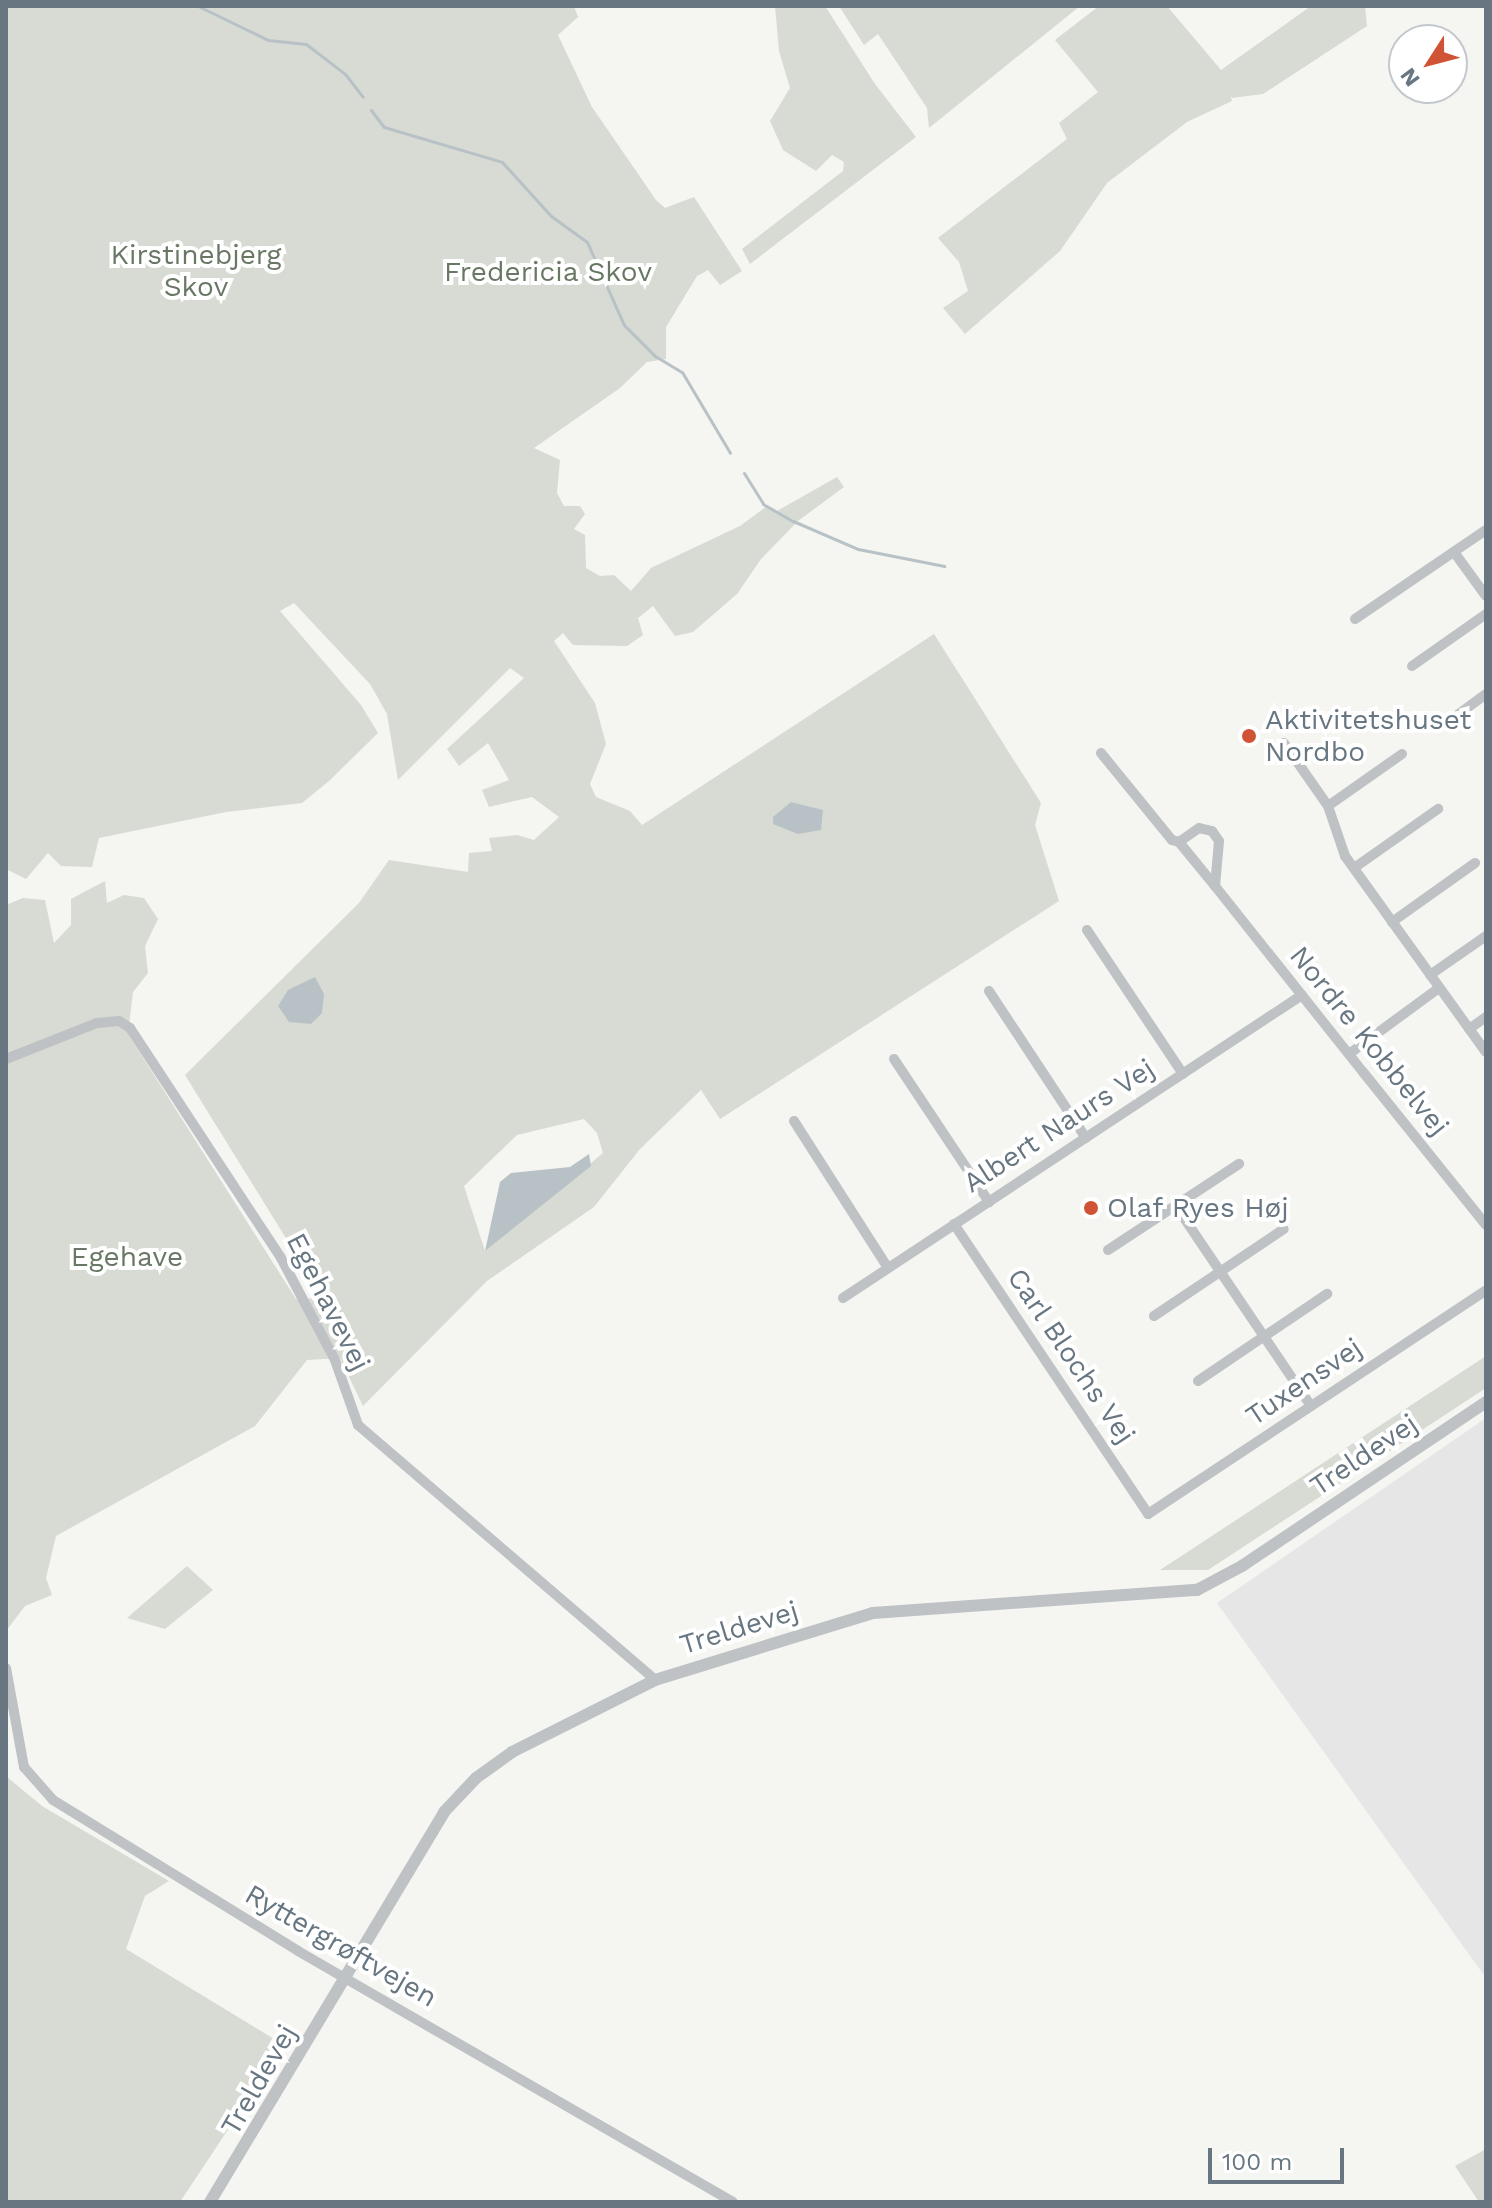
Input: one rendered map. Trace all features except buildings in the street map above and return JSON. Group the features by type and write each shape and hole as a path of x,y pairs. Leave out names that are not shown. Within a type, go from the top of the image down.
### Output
{"street":[{"path":"1355,619 1486,530"},
{"path":"1454,552 1486,596"},
{"path":"1412,666 1486,614"},
{"path":"1452,719 1486,694"},
{"path":"1284,743 1328,806 1354,868 1486,1052"},
{"path":"1384,752 1391,762"},
{"name":"Nordre Kobbelvej","path":"1101,753 1172,840 1179,842 1215,886 1486,1225"},
{"path":"1328,806 1402,754"},
{"path":"1354,868 1438,809"},
{"path":"1179,842 1199,828 1216,835 1215,886"},
{"path":"1392,922 1475,863"},
{"path":"1087,930 1183,1074"},
{"path":"1430,975 1486,936"},
{"path":"1349,1054 1439,988"},
{"path":"989,991 1086,1138"},
{"name":"Albert Naurs Vej","path":"843,1298 1302,995"},
{"path":"1469,1029 1486,1017"},
{"name":"Egehavevej","path":"6,1059 97,1023 119,1021 130,1028 281,1258 335,1360 358,1425 655,1680"},
{"path":"894,1059 989,1202"},
{"path":"794,1121 888,1268"},
{"path":"1108,1250 1239,1164"},
{"path":"1176,1206 1311,1406"},
{"name":"Carl Blochs Vej","path":"954,1224 1148,1514"},
{"path":"1154,1316 1284,1229"},
{"name":"Tuxensvej","path":"1148,1514 1486,1290"},
{"path":"1198,1381 1327,1294"},
{"name":"Treldevej","path":"210,2202 444,1812 466,1787 512,1752 655,1680 844,1620 908,1607 1148,1597 1197,1590 1242,1566 1486,1402"},
{"name":"Ryttergrøftvejen","path":"6,1668 24,1767 39,1789 347,1977 733,2202"}],"shaded area":[{"path":"791,802 823,810 821,830 798,834 773,824 773,817"},
{"path":"315,977 324,994 322,1013 311,1024 289,1022 278,1006 288,990"},
{"path":"589,1154 591,1166 485,1251 500,1182 511,1173 570,1167"},
{"path":"1486,1418 1486,1978 1217,1603"}],"green space":[{"path":"6,6 574,6 578,17 558,35 592,107 656,200 665,208 694,197 742,271 720,285 708,270 697,276 666,327 666,359 647,362 620,388 534,448 560,460 557,493 564,506 580,506 585,514 574,529 585,535 586,568 600,576 614,575 631,591 651,568 740,526 767,506 777,511 837,477 844,487 798,521 761,559 737,594 693,632 675,636 653,606 638,618 643,635 627,646 573,645 563,633 554,641 595,703 606,744 590,784 596,797 630,811 642,825 934,634 1041,803 1035,825 1059,901 720,1119 701,1090 640,1149 594,1207 487,1281 363,1406 340,1358 307,1360 255,1426 56,1536 46,1578 52,1595 25,1606 6,1631 6,905 23,898 45,900 54,943 71,925 71,899 105,881 107,903 124,895 144,898 158,919 145,946 148,973 133,992 128,1034 296,1299 323,1298 185,1075 359,903 389,860 468,872 469,853 492,851 489,838 517,835 534,840 559,817 532,797 489,807 482,790 509,780 488,743 459,766 447,749 524,678 510,668 398,780 387,714 370,684 294,603 280,611 361,705 378,733 329,781 302,803 226,812 99,838 92,867 61,866 48,853 26,879 6,869","holes":["584,1119 597,1133 603,1153 485,1251 464,1186 517,1135"]},
{"path":"775,6 825,6 875,84 916,137 750,264 742,249 843,171 844,162 832,155 816,171 783,150 770,121 790,88 779,51"},
{"path":"839,6 1080,6 929,128 927,108 878,34 864,45"},
{"path":"1099,6 1167,6 1221,70 1311,6 1365,6 1367,26 1263,94 1232,98 1230,94 1232,101 1187,122 1107,183 1060,251 965,334 943,308 968,291 959,262 938,238 1067,139 1059,123 1098,92 1055,40"},
{"path":"1486,1356 1486,1388 1208,1570 1160,1570"},
{"path":"187,1566 213,1590 165,1629 127,1618"},
{"path":"6,1742 7,1777 42,1806 169,1881 145,1896 126,1949 284,2045 180,2202 6,2202"},
{"path":"1486,2149 1486,2202 1479,2202 1455,2166"}],"waterway":[{"path":"198,6 268,40 306,44 345,74 363,97"},
{"path":"371,110 384,127 502,162 551,216 587,242 624,325 655,356 682,372 730,453"},
{"path":"744,473 763,504 793,521 858,549 944,566"}],"place":[{"name":"Aktivitetshuset Nordbo","path":"1249,736"},
{"name":"Olaf Ryes Høj","path":"1091,1208"}],"park label":[{"name":"Kirstinebjerg Skov","path":"196,271"},
{"name":"Fredericia Skov","path":"548,272"},
{"name":"Egehave","path":"127,1257"}]}
